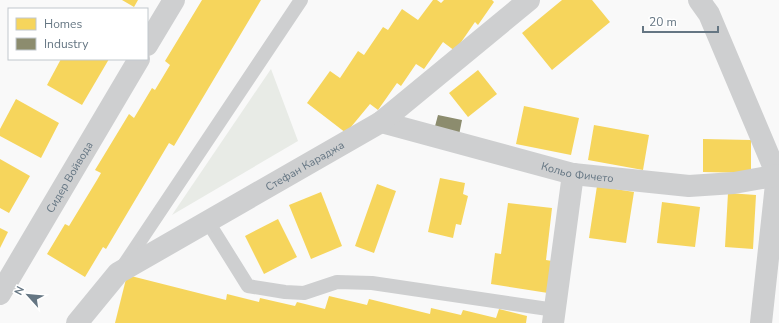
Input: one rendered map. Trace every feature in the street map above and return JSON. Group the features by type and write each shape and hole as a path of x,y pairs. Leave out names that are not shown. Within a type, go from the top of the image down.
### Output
{"street":[{"path":"148,43 174,0"},
{"name":"Стефан Караджа","path":"77,323 118,273 381,122 529,0"},
{"path":"699,0 709,14 778,175 761,323"},
{"name":"Сидер Войвода","path":"0,294 138,60"},
{"name":"Кольо Фичето","path":"381,122 573,174 689,186 734,183 778,175"},
{"path":"554,317 573,174"}],"lane":[{"path":"118,273 301,0"},
{"path":"208,222 248,286 285,292 304,293 337,282 372,283 554,317"}],"shaded area":[{"path":"271,69 298,141 172,215"}],"building: Homes":[{"path":"122,0 138,0 134,7"},
{"path":"202,0 261,0 174,146 169,143 106,249 103,247 85,277 47,254 65,224 69,226 97,180 101,173 95,170 129,114 134,118 152,88 155,90 170,65 165,61"},
{"path":"433,0 437,0 441,3 444,0 492,0 494,2 478,25 475,22 455,51 443,42 424,69 416,64 401,86 397,83 378,110 370,104 346,133 307,103 330,71 340,78 358,51 364,55 383,27 388,30 402,9 418,20"},
{"path":"562,0 592,0 610,22 552,70 522,33"},
{"path":"60,60 108,60 82,105 47,85"},
{"path":"478,70 497,94 468,117 449,93"},
{"path":"16,99 59,123 41,158 0,136 0,129"},
{"path":"524,106 579,118 571,155 516,144"},
{"path":"594,125 649,135 643,170 588,160"},
{"path":"703,139 751,140 751,173 703,172"},
{"path":"0,159 30,176 9,213 0,208"},
{"path":"440,178 465,183 463,194 468,196 461,225 456,224 453,238 428,232"},
{"path":"377,184 396,191 374,253 355,246"},
{"path":"597,186 634,192 626,243 589,238"},
{"path":"321,192 342,246 311,259 289,205"},
{"path":"728,193 756,195 753,249 725,247"},
{"path":"662,202 700,207 695,247 657,243"},
{"path":"508,203 552,208 546,260 552,261 548,293 491,284 495,253 501,254"},
{"path":"278,219 297,257 264,274 245,236"},
{"path":"0,228 8,232 0,248"},
{"path":"127,275 226,300 227,294 259,302 260,298 295,306 297,302 325,309 329,296 367,305 369,299 430,314 431,308 461,315 463,310 496,318 499,309 527,316 526,323 115,323"}],"building: Industry":[{"path":"438,115 462,120 459,135 434,130"}]}
